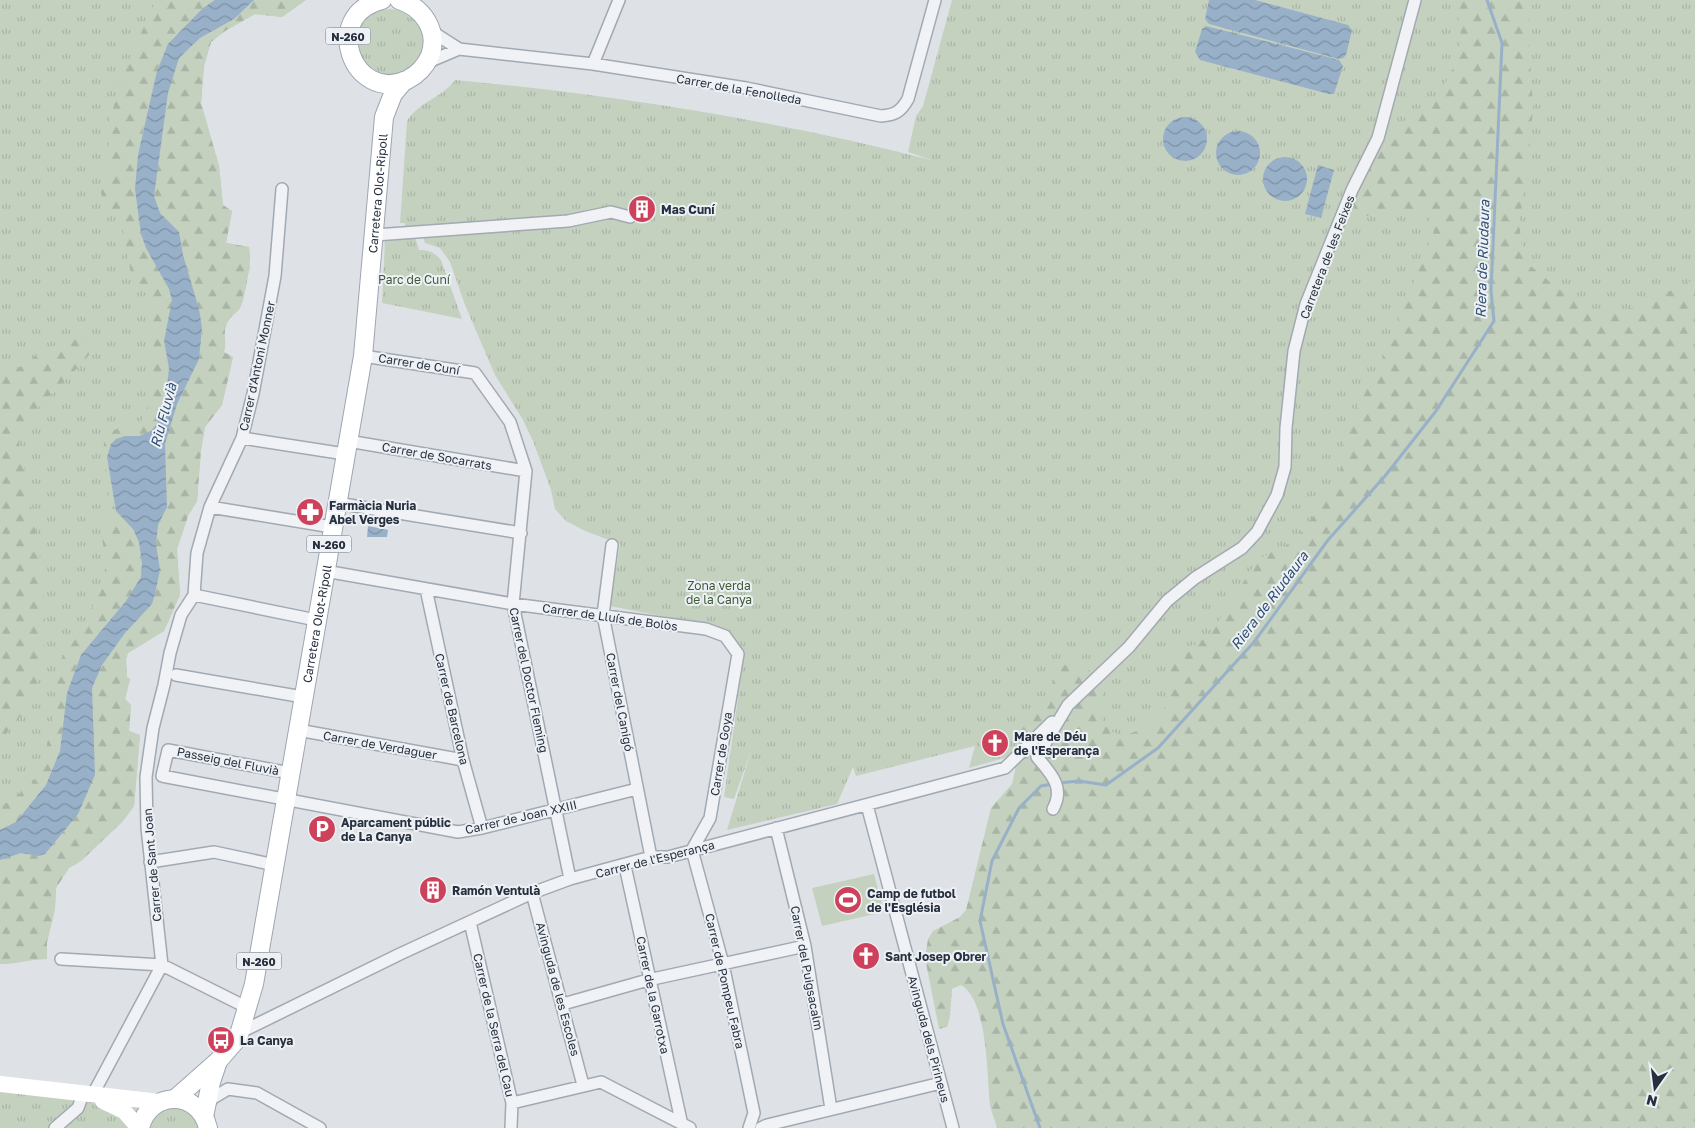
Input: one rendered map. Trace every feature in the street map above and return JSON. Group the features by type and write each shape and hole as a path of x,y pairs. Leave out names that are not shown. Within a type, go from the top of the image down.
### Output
{"main road":[{"name":"N-260","path":"367,76 357,67 350,56 348,36 352,23 360,12 378,0"},
{"path":"402,0 421,13 431,31 432,47 426,63"},
{"name":"N-260","path":"404,81 415,75 426,63"},
{"path":"367,76 382,83 404,81"},
{"name":"Carretera Olot-Ripoll","path":"367,76 380,100 384,117"},
{"name":"Carretera Olot-Ripoll","path":"167,1100 218,1061 241,1032 248,1008 275,865 363,356 384,117 393,94 404,81"},
{"name":"Carretera Olot-Ripoll","path":"206,1117 211,1082 218,1061"},
{"name":"N-260","path":"140,1128 146,1113 167,1100"},
{"path":"167,1100 189,1102 206,1117"}],"street":[{"path":"593,64 620,0"},
{"name":"Carrer de la Fenolleda","path":"459,49 593,64 746,88 881,116 892,116 902,109 908,99 935,0"},
{"name":"Carretera de les Feixes","path":"1053,809 1059,792 1054,777 1037,757 1068,705 1129,647 1167,601 1195,578 1242,548 1256,532 1277,495 1285,467 1286,428 1294,351 1306,304 1352,190 1378,138 1415,0"},
{"path":"431,31 459,49"},
{"path":"426,63 459,49"},
{"name":"Carrer d'Antoni Monner","path":"194,595 197,553 210,508 242,438 253,394 275,276 282,189"},
{"path":"375,235 568,221 611,212 630,217"},
{"name":"Carrer de Cuní","path":"363,356 475,373"},
{"name":"Carrer del Doctor Fleming","path":"475,373 510,422 526,471 521,533 512,604 557,809 570,879"},
{"name":"Carrer de Socarrats","path":"242,438 346,447 526,471"},
{"path":"337,503 521,533"},
{"path":"210,508 332,527"},
{"name":"Carrer del Canigó","path":"612,545 603,615 651,857"},
{"name":"Carrer de Lluís de Bolòs","path":"325,571 512,604 706,630 725,636 738,654"},
{"name":"Carrer de Barcelona","path":"426,589 463,760 482,828"},
{"path":"194,595 316,620"},
{"name":"Carrer de Sant Joan","path":"162,965 150,862 146,777 153,728 170,652 181,614 194,595"},
{"name":"Carrer de Goya","path":"692,850 710,818 738,654"},
{"path":"176,675 303,697"},
{"name":"Carrer de l'Esperança","path":"241,1032 400,954 532,893 570,879 625,866 651,857 668,857 1005,768 1068,705"},
{"name":"Carrer de Verdaguer","path":"298,730 463,760"},
{"name":"Passeig del Fluvià","path":"162,776 168,750 290,773"},
{"path":"146,777 162,776 286,799"},
{"name":"Carrer de Joan XXIII","path":"286,799 458,832 482,828 637,789"},
{"name":"Avinguda dels Pirineus","path":"867,805 952,1128"},
{"name":"Carrer del Puigsacalm","path":"776,828 805,946 831,1109"},
{"name":"Carrer de Pompeu Fabra","path":"692,850 723,964 754,1113 749,1128"},
{"path":"150,862 214,852 275,865"},
{"name":"Carrer de la Garrotxa","path":"625,866 648,980 686,1126"},
{"name":"Avinguda de les Escoles","path":"532,893 584,1085"},
{"name":"Carrer de la Serra del Cau","path":"470,922 512,1103 511,1128"},
{"path":"563,1004 648,980 805,946"},
{"path":"61,959 162,965 248,1008"},
{"path":"55,1128 78,1108 88,1095 162,965"},
{"path":"512,1103 601,1082 686,1126"},
{"path":"761,1128 941,1083"},
{"path":"0,1084 88,1095 167,1100"},
{"path":"206,1117 213,1098 228,1089 257,1093 320,1128"},
{"path":"88,1095 124,1111 140,1128"}],"green space":[{"path":"0,0 306,0 282,17 255,14 225,31 211,42 204,66 201,103 219,166 223,205 232,211 226,243 249,247 249,269 246,290 241,306 229,319 225,328 224,352 233,357 222,405 205,427 201,450 197,501 188,516 177,549 180,595 164,631 128,653 126,659 127,677 130,679 125,699 131,705 129,731 140,735 134,806 122,822 81,861 69,868 56,888 55,909 47,942 47,959 0,964"},
{"path":"156,0 215,0 172,38 165,50 157,70 150,98 138,165 136,199 141,233 166,281 172,298 171,315 165,337 169,386 162,414 158,422 145,434 116,439 113,504 116,511 133,529 139,542 142,564 140,580 126,601 81,655 67,693 60,751 46,785 16,822 0,830 0,807 29,787 41,770 51,728 59,662 74,641 101,591 106,564 102,537 110,508 103,449 106,434 123,426 141,422 151,397 152,308 147,295 132,279 122,225 102,198 101,192 107,173 110,120 121,78"},
{"path":"254,0 306,0 282,17 255,14 225,31 211,42 204,66 201,103 219,166 223,205 232,211 226,243 249,247 250,268 239,309 229,318 225,329 224,352 233,357 222,405 205,427 201,450 197,501 188,516 177,549 180,595 164,631 128,653 126,659 127,677 130,679 125,699 131,705 129,731 140,735 134,806 122,822 81,861 69,868 56,888 55,909 47,942 47,959 0,964 0,860 21,853 41,856 47,853 58,841 94,740 92,688 95,678 124,633 152,604 160,570 156,544 159,525 167,507 165,444 177,404 199,359 202,328 199,309 183,255 179,232 160,213 154,196 168,93 179,58 200,38 234,19"},
{"name":"Zona verda de la Canya","path":"952,0 1695,0 1695,1128 1029,789 1008,757 969,768 975,746 856,776 853,767 837,804 727,830 751,751 734,799 724,797 744,656 727,629 610,606 620,544 585,531 566,521 555,509 551,490 533,441 523,420 495,375 465,305 450,262 440,248 425,243 421,230 405,229 405,223 400,223 407,121 417,109 444,91 455,80 635,101 754,121 931,160 908,152 916,116 923,106"},
{"path":"1452,0 1532,0 1528,28 1533,108 1528,166 1519,223 1523,254 1527,263 1571,299 1588,309 1608,314 1636,307 1695,279 1695,1128 997,1128 990,1106 987,1059 981,1022 976,1006 970,993 961,985 952,989 950,1017 947,1027 939,1029 925,958 928,939 933,931 960,917 966,910 991,808 1012,784 1020,748 1008,728 1022,720 1039,704 1060,670 1072,660 1087,668 1100,684 1103,695 1102,719 1111,731 1123,734 1131,733 1148,725 1161,712 1170,697 1172,681 1167,655 1176,649 1194,645 1210,635 1258,559 1290,543 1302,531 1337,485 1344,455 1343,436 1384,356 1434,231 1430,220 1416,210 1368,216 1350,210 1385,136 1392,128 1426,111 1454,67 1461,36"},
{"path":"384,9 396,9 408,14 418,24 423,36 421,55 408,70 396,75 384,75 372,70 362,60 357,48 357,36 362,24 372,14"},
{"name":"Parc de Cuní","path":"391,235 415,237 419,250 431,252 441,260 462,319 382,303 385,241"},
{"path":"76,340 88,343 89,355 36,410 21,435 19,448 26,476 41,566 45,630 42,661 34,690 20,716 0,739 0,374 22,366 45,348"},
{"name":"Camp de futbol de l'Església","path":"874,874 884,912 822,926 812,888"},
{"path":"0,1079 120,1094 193,1093 215,1114 216,1128 0,1128"}],"water":[{"name":"Riu Fluvià","path":"215,0 254,0 234,19 200,38 179,58 168,93 154,196 160,213 179,232 183,255 199,309 202,328 199,359 177,404 165,444 167,507 158,525 156,544 160,570 155,594 152,604 125,633 102,665 92,688 95,775 78,814 45,854 38,856 21,853 0,860 0,830 16,822 46,785 60,751 67,693 81,655 126,601 141,577 142,564 139,542 133,529 116,511 107,457 111,444 116,439 125,436 139,436 151,431 158,422 165,405 169,368 164,341 172,300 169,289 146,248 141,234 135,189 138,155 157,71 168,44 203,8"},
{"path":"1209,0 1255,0 1348,25 1352,30 1346,55 1339,59 1209,24 1205,19"},
{"path":"1206,26 1339,60 1343,66 1334,94 1200,60 1195,52 1202,29"},
{"path":"1189,117 1201,123 1206,130 1206,148 1201,155 1194,160 1181,161 1173,158 1166,151 1163,135 1166,127 1173,120"},
{"path":"1242,131 1254,137 1259,144 1259,162 1254,169 1247,174 1234,175 1226,172 1219,165 1216,149 1219,141 1226,134"},
{"path":"1289,157 1301,163 1306,170 1306,188 1301,195 1294,200 1281,201 1273,198 1266,191 1263,175 1266,167 1273,160"},
{"path":"1318,165 1334,170 1321,218 1305,214"},
{"path":"368,526 388,530 387,537 367,537"}],"waterway":[{"name":"Riera de Riudaura","path":"1059,783 1079,781 1106,785 1158,748 1254,642 1328,540 1385,476 1436,411 1494,321 1491,291 1502,43 1487,0"},
{"name":"Riera de Riudaura","path":"1040,1128 1003,1024 980,921 992,861 1019,808 1041,786 1053,784"}],"place":[{"name":"Mas Cuní","path":"642,209"},
{"name":"Farmàcia Nuria Abel Verges","path":"310,512"},
{"name":"Mare de Déu de l'Esperança","path":"995,743"},
{"name":"Aparcament públic de La Canya","path":"322,829"},
{"name":"Ramón Ventulà","path":"433,890"},
{"name":"Camp de futbol de l'Església","path":"848,900"},
{"name":"Sant Josep Obrer","path":"866,956"},
{"name":"La Canya","path":"221,1040"}]}
